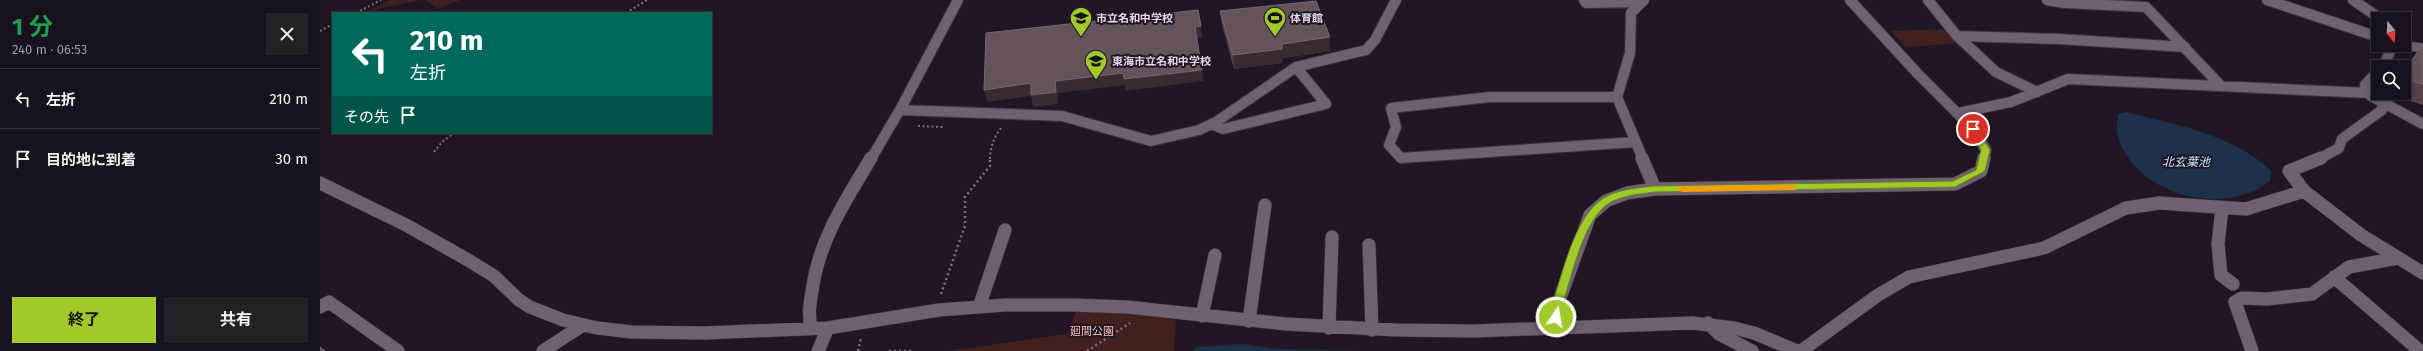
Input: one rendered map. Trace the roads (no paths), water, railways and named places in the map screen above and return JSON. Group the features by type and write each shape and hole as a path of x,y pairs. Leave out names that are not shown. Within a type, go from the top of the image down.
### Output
{"street":[{"path":"811,327 808,316 815,266 828,231 900,110 958,0"},
{"path":"900,110 1062,116 1151,141 1199,130 1212,124 1296,67 1366,50 1374,44 1389,7 1396,0"},
{"path":"1584,0 1586,3 1642,1"},
{"path":"1556,326 1556,309 1590,215 1606,201 1620,195 1655,189 1955,184 1980,171 1986,150 1973,129 1918,74 1850,0"},
{"path":"1928,0 1957,36 1996,72 2037,92"},
{"path":"2047,0 2065,3 2146,8 2221,86"},
{"path":"2267,0 2371,35"},
{"path":"2353,0 2371,12"},
{"path":"1642,1 1630,13 1630,54 1617,97 1655,189"},
{"path":"1957,36 2059,39 2185,47"},
{"path":"1212,124 1223,129 1326,104 1296,67"},
{"path":"1958,113 2011,102 2068,79 2369,93"},
{"path":"2371,79 2365,85 2369,93 2382,103 2423,124"},
{"path":"1617,97 1490,97 1391,108 1396,127 1389,145 1401,158 1636,142"},
{"path":"2382,103 2382,110 2342,140 2339,148 2317,160 2289,171 2304,191 2361,235 2423,273"},
{"path":"320,183 436,240 495,276 528,307 583,325 611,330 674,333 811,327 828,328 938,310 1030,304 1118,306 1249,321 1372,330 1473,331 1556,326 1708,323 1740,327 1776,339 1797,351"},
{"path":"1801,351 1878,295 1909,277 2044,248 2126,208 2159,203 2222,208 2246,208 2304,191"},
{"path":"1249,321 1265,205"},
{"path":"2222,208 2218,244 2221,275 2233,284"},
{"path":"979,307 1005,230"},
{"path":"1329,328 1332,237"},
{"path":"1369,244 1372,330"},
{"path":"1202,316 1215,255"},
{"path":"2252,351 2236,302 2242,298 2267,299 2312,294 2349,267 2398,258"},
{"path":"2334,277 2420,351"},
{"path":"320,307 329,302 398,351"},
{"path":"1708,323 1718,334 1752,351"},
{"path":"543,351 583,325"},
{"path":"818,351 828,328"}],"lane":[{"path":"2411,46 2423,48"}],"water":[{"name":"北玄葉池","path":"2126,112 2203,132 2240,148 2271,171 2270,181 2250,192 2228,198 2204,199 2181,194 2159,185 2140,171 2125,153 2117,132 2117,128 2118,114"},
{"path":"1243,344 1276,349 1358,351 1192,351 1197,347"}],"place":[{"name":"市立名和中学校","path":"1081,38"},
{"name":"体育館","path":"1275,38"},
{"name":"東海市立名和中学校","path":"1096,80"}],"park label":[{"name":"廻間公園","path":"1092,331"}]}
